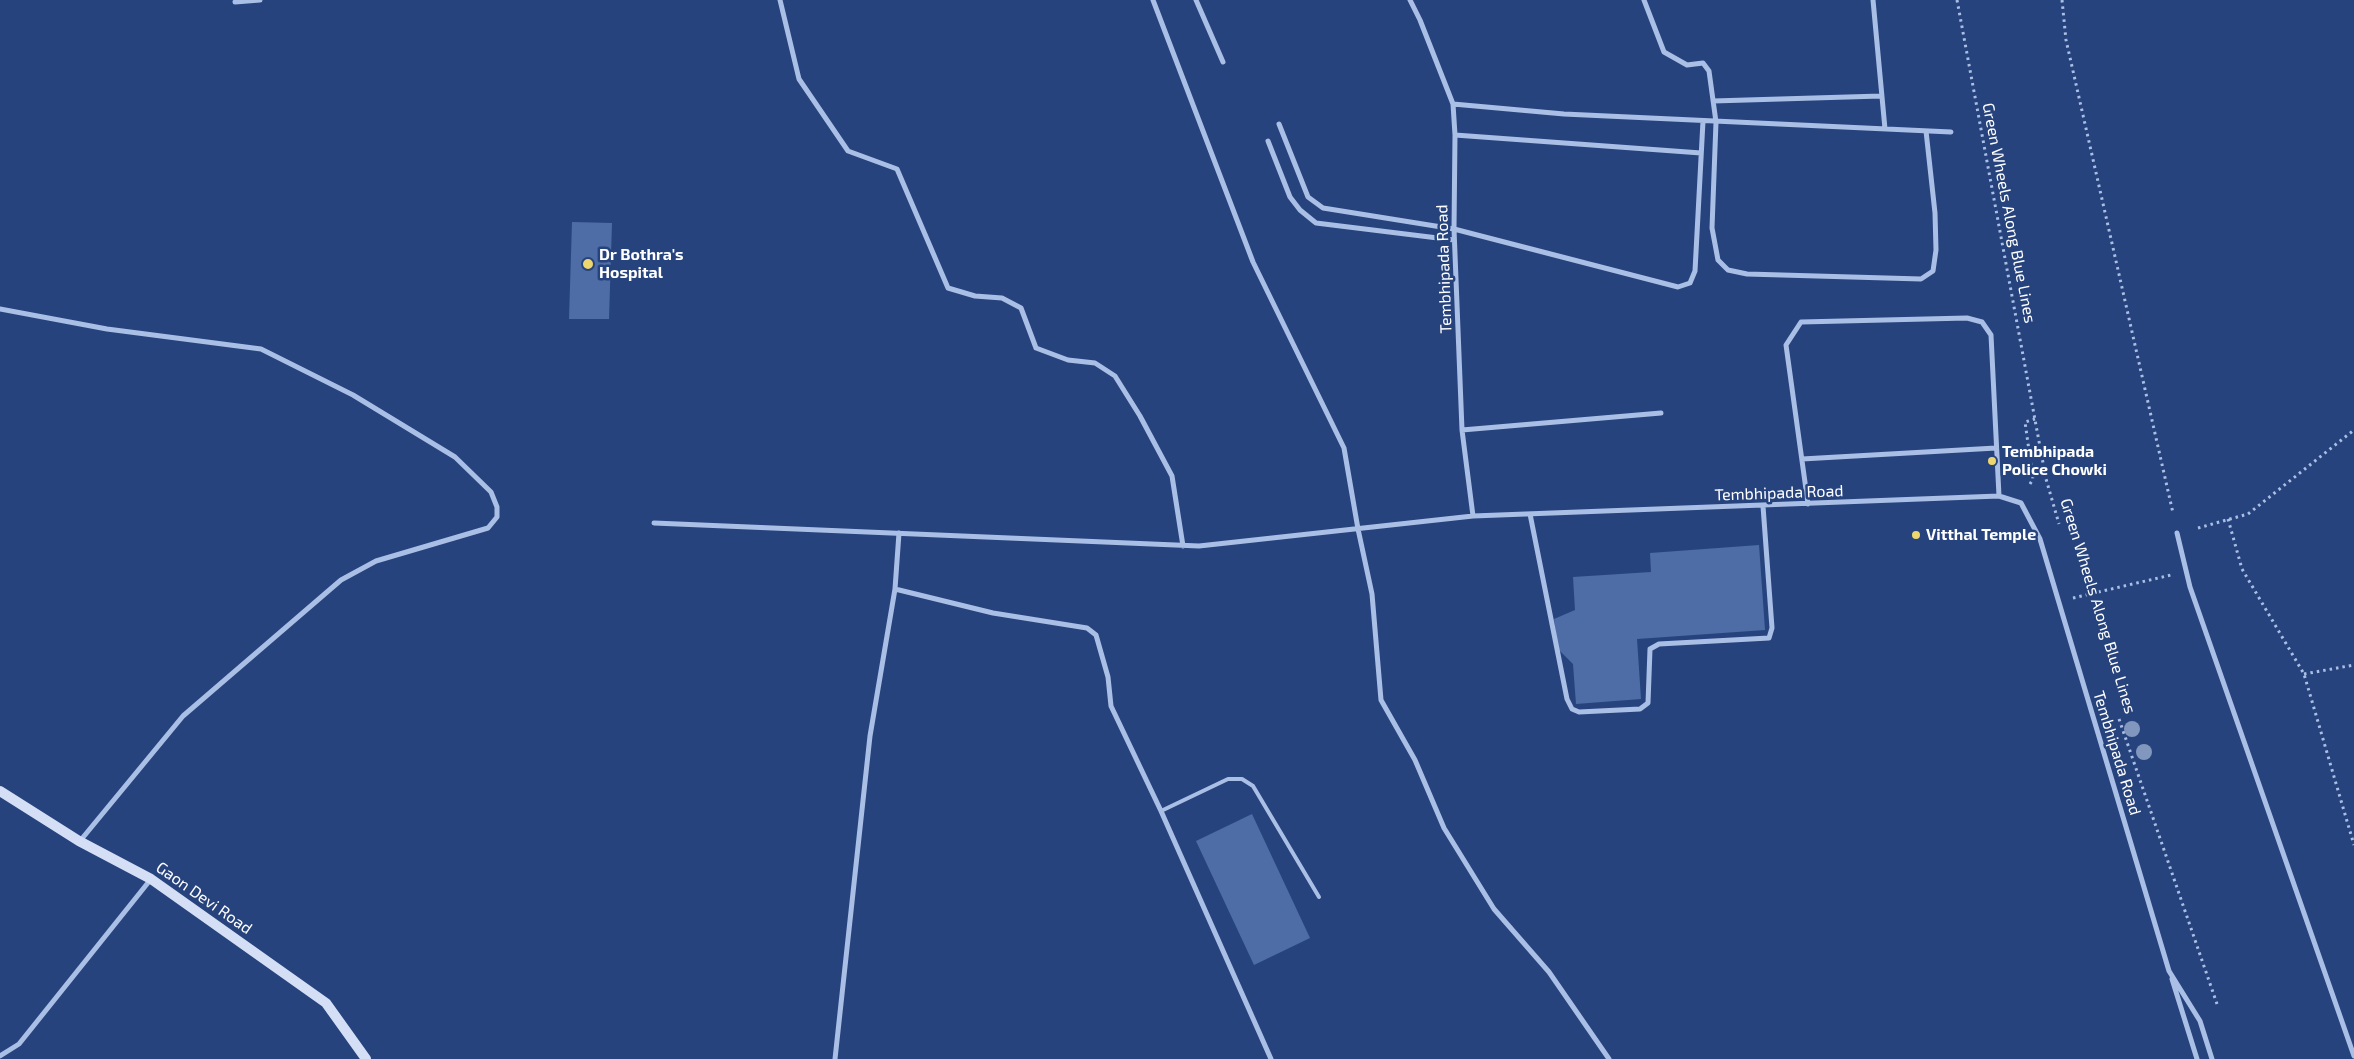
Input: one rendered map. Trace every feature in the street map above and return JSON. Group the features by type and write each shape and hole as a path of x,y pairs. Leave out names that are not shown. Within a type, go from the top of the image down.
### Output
{"street":[{"path":"233,1 260,0"},
{"path":"780,0 799,79 848,152 897,170 948,288 975,296 1002,298 1021,308 1036,348 1068,360 1095,362 1115,376 1140,416 1172,476 1182,546"},
{"path":"1152,0 1253,262 1344,448 1358,529 1372,594 1381,700 1415,760 1444,828 1494,909 1549,972 1609,1059"},
{"path":"1196,0 1223,62"},
{"name":"Tembhipada Road","path":"1410,0 1420,20 1453,104 1455,135 1454,240 1462,430 1473,516 1999,496 2021,503 2040,539 2169,971 2200,1021 2212,1059"},
{"path":"1644,0 1664,52 1687,65 1703,64 1709,71 1716,122 1712,228 1718,260 1728,270 1747,274 1921,279 1933,271 1936,250 1935,213 1926,131"},
{"path":"1873,0 1884,129"},
{"path":"1713,101 1881,96"},
{"path":"1453,104 1564,114 1703,122 1951,132"},
{"path":"1279,124 1308,197 1322,208 1454,230 1678,287 1690,283 1694,271 1703,122"},
{"path":"1455,135 1701,153"},
{"path":"1268,140 1290,197 1300,210 1316,223 1454,240"},
{"path":"0,309 106,329 261,349 353,395 455,457 491,492 497,507 497,518 488,528 376,561 341,580 183,716 79,841"},
{"path":"1808,504 1786,345 1801,322 1967,318 1982,322 1991,336 1999,496"},
{"path":"1462,430 1661,413"},
{"path":"1802,459 1996,448"},
{"path":"1530,514 1567,699 1572,709 1579,712 1640,709 1648,702 1650,649 1659,644 1769,638 1772,628 1763,506"},
{"path":"654,523 1199,546 1473,516"},
{"path":"835,1059 870,736 895,589 899,533"},
{"path":"2177,533 2190,587 2354,1056"},
{"path":"895,589 993,613 1086,628 1096,635 1108,677 1111,706 1161,811 1271,1059"},
{"name":"Gaon Devi Road","path":"0,791 79,841 151,878 326,1002 366,1059"},
{"path":"0,1056 19,1044 151,878"},
{"path":"2169,971 2197,1059"}],"lane":[{"path":"1161,811 1228,779 1242,779 1253,786 1319,897"}],"path":[{"name":"Green Wheels Along Blue Lines","path":"1957,0 2046,479 2062,533"},
{"path":"2062,0 2066,40 2177,533 2248,514 2354,430"},
{"path":"2021,503 2032,479 2025,422 2035,419"},
{"path":"2228,519 2242,569 2304,674 2354,845"},
{"path":"2073,598 2171,575"},
{"name":"Green Wheels Along Blue Lines","path":"2078,588 2084,606"},
{"path":"2304,674 2354,665"},
{"name":"Green Wheels Along Blue Lines","path":"2118,716 2220,1013"}],"building":[{"path":"572,222 612,223 609,319 569,319"},
{"path":"1759,545 1765,630 1637,639 1641,699 1576,704 1573,664 1558,649 1554,619 1575,610 1573,577 1651,572 1650,553"},
{"path":"1252,814 1310,938 1254,965 1196,841"}],"place":[{"name":"Dr Bothra's Hospital","path":"588,264"},
{"name":"Tembhipada Police Chowki","path":"1992,461"},
{"name":"Vitthal Temple","path":"1916,535"}]}
